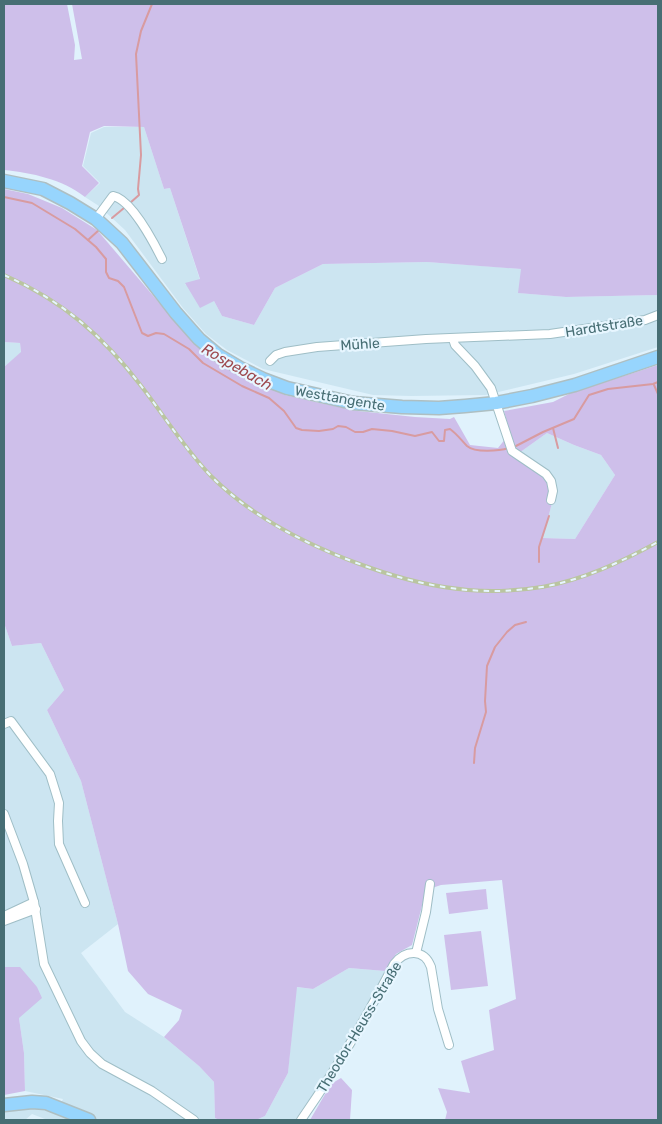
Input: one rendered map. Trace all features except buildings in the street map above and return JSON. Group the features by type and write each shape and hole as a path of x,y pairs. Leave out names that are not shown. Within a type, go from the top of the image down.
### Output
{"main road":[{"name":"Westtangente","path":"4,181 43,189 96,219 122,243 176,313 199,339 218,355 240,368 263,380 287,388 353,403 439,408 496,403 532,396 575,385 658,357"},
{"path":"4,1105 32,1102 46,1103 89,1120"}],"street":[{"path":"96,219 113,196 119,197 144,226 162,259"},
{"name":"Hardtstraße","path":"550,334 645,320 658,315"},
{"name":"Mühle","path":"270,361 276,355 285,352 317,347 426,339 550,334"},
{"path":"454,338 455,345 475,366 491,388 510,447 546,474 551,481 553,491 551,500"},
{"path":"4,724 11,721 50,774 59,803 59,844 85,903"},
{"path":"4,814 24,864 35,906 44,964 81,1041 95,1059 102,1064 152,1091 194,1120"},
{"path":"416,953 429,910 430,884"},
{"path":"4,916 35,906"},
{"path":"4,921 35,906"},
{"name":"Theodor-Heuss-Straße","path":"301,1120 334,1071 394,964 406,954 416,953 426,958 431,967 437,1003 449,1045"}],"shaded area":[{"path":"4,4 67,4 75,45 74,60 82,59 72,4 658,4 658,295 566,297 518,293 521,269 427,262 323,264 275,288 254,325 222,316 214,301 200,308 185,283 200,279 170,188 164,189 144,127 104,126 90,132 82,166 99,183 85,197 57,181 4,170"},
{"path":"104,127 144,127 164,189 170,188 200,280 185,284 214,301 222,316 254,325 275,288 323,264 427,262 522,269 519,293 566,297 658,295 658,347 574,374 486,395 373,395 263,369 227,350 206,334 183,308 125,230 99,206 85,197 100,183 83,166 91,133"},
{"path":"4,189 28,194 62,208 97,230 196,346 232,369 285,395 320,403 358,411 415,417 450,419 454,417 470,445 498,448 510,433 504,411 553,402 571,393 658,365 658,1120 445,1120 447,1112 438,1088 470,1093 461,1061 494,1050 489,1010 516,999 502,880 441,885 426,890 412,945 396,954 385,971 349,968 313,989 297,987 288,1073 265,1116 256,1120 219,1120 215,1118 214,1082 199,1066 164,1037 179,1020 182,1010 148,994 128,971 118,924 81,781 47,710 64,690 41,643 12,646 4,623 4,367 21,352 20,343 4,342","holes":["547,433 601,455 615,475 575,539 543,538 554,495 543,470 519,453"]},
{"path":"4,342 20,343 21,353 4,367"},
{"path":"547,433 601,455 615,475 575,539 543,538 554,495 519,453"},
{"path":"4,623 12,646 41,643 64,690 47,710 81,781 118,924 81,953 125,1012 164,1037 199,1066 214,1082 215,1118 219,1120 44,1120 32,1114 25,1120 4,1120 4,1108 33,1105 57,1113 63,1099 25,1091 24,1053 19,1018 5,967 4,969"},
{"path":"486,889 488,909 449,914 446,893"},
{"path":"481,931 488,986 451,990 444,935"},
{"path":"5,967 20,967 37,987 42,998 19,1018 24,1053 25,1091 4,1095"},
{"path":"349,968 385,971 343,1050 295,1120 256,1120 265,1116 288,1073 296,987 313,989"},
{"path":"341,1078 352,1090 350,1120 310,1120 331,1084"}],"waterway":[{"path":"130,203 139,195 141,155 136,54 141,31 152,4"},
{"name":"Rospebach","path":"4,197 32,203 75,229 96,247 106,259 106,272 109,278 118,281 124,287 142,333 148,336 156,333 164,334 189,349 203,363 242,386 269,398 284,411 296,428 319,431 333,429 338,426 346,427 355,432 372,429 415,436 432,432 439,441 444,441 445,430 450,429 467,446 476,450 487,451 509,448"},
{"path":"112,218 124,208"},
{"path":"88,240 99,230"},
{"name":"Rospebach","path":"514,447 574,419 589,395 608,389 658,382"},
{"path":"654,385 658,394"},
{"path":"553,428 558,448"},
{"path":"539,562 539,547 549,516"},
{"path":"474,763 475,748 486,712 487,666 495,647 507,632 515,625 526,622"}],"railway":[{"path":"4,275 45,296 97,336 142,387 202,466 228,491 245,505 283,530 323,550 365,566 429,584 455,589 505,591 542,587 572,580 616,563 658,542"}]}
